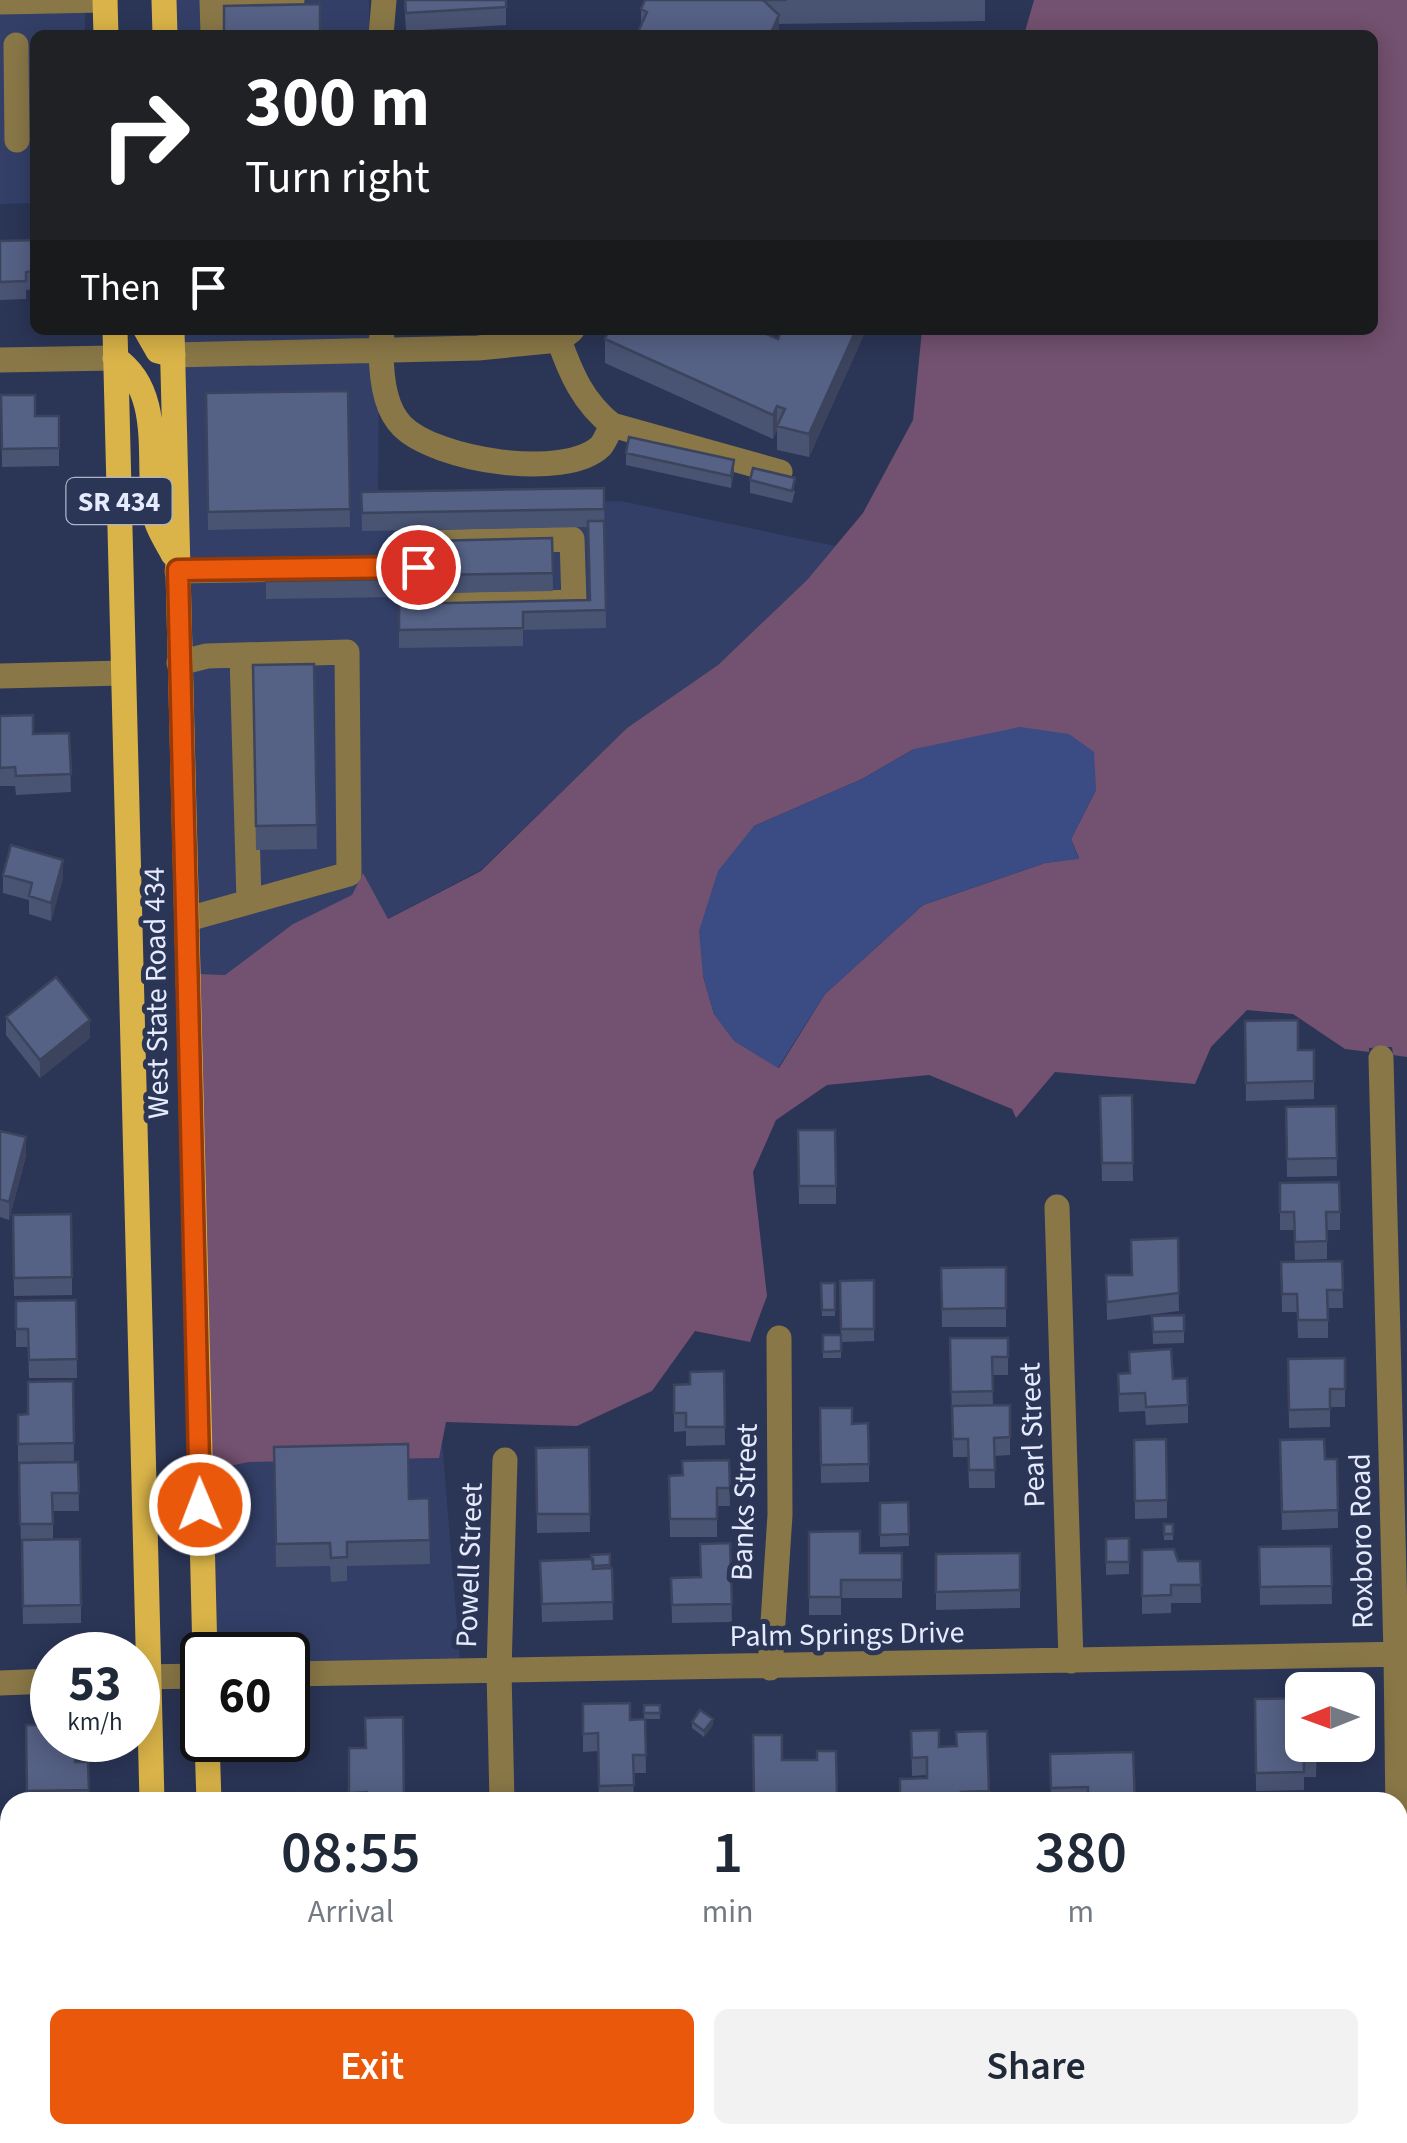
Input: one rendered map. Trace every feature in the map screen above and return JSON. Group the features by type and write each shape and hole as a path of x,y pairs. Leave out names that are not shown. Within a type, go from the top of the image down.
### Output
{"main road":[{"path":"105,0 106,30"},
{"path":"164,0 165,30"},
{"name":"SR 434","path":"114,335 142,1632"},
{"path":"149,335 158,351 172,342"},
{"name":"West State Road 434","path":"172,342 204,1632"},
{"path":"115,358 134,370 146,395 154,516 177,567"},
{"name":"SR 434","path":"149,1762 151,1792"},
{"path":"208,1762 209,1792"}],"street":[{"path":"0,2 105,0"},
{"path":"214,30 222,1 292,0"},
{"path":"381,30 384,0"},
{"path":"16,45 17,140"},
{"path":"172,342 381,340 478,348 566,335 572,376 592,410 612,425 780,472"},
{"path":"381,340 384,388 401,426 434,446 476,460 573,459 600,446 612,425"},
{"path":"0,360 115,358"},
{"path":"572,539 574,602 418,606 408,567 417,542 572,539"},
{"path":"177,567 320,568"},
{"path":"179,663 242,655 346,652 349,874 188,918"},
{"path":"242,655 249,902"},
{"path":"0,676 123,673"},
{"name":"Roxboro Road","path":"1381,1058 1401,1654 1401,1792"},
{"name":"Pearl Street","path":"1058,1207 1071,1661"},
{"name":"Banks Street","path":"770,1668 780,1515 779,1338"},
{"name":"Powell Street","path":"502,1792 499,1671 505,1460"},
{"name":"Palm Springs Drive","path":"310,1674 1401,1654"},
{"path":"0,1683 30,1682"}],"shaded area":[{"path":"176,0 369,0 369,30 177,30"},
{"path":"1034,0 1407,0 1407,1057 1393,1055 1392,1047 1369,1048 1369,1052 1345,1049 1293,1014 1247,1010 1211,1047 1195,1084 1055,1072 1016,1118 1012,1109 929,1075 827,1085 776,1120 753,1172 767,1296 750,1342 695,1331 652,1391 577,1426 446,1422 439,1458 249,1462 211,1470 200,974 225,975 293,924 352,895 363,873 388,919 481,871 627,728 718,665 807,580 863,513 913,420 922,335 1378,335 1378,30 1025,30","holes":["914,749 1096,790 1071,839 1079,858 1045,863 923,905 825,994 779,1068 735,1041 714,1014 703,976 754,826 862,779"]},
{"path":"85,11 85,30 30,30 30,203 0,204 0,13"},
{"path":"184,335 369,335 369,339 184,344"},
{"path":"379,360 378,507 621,501 835,546 807,580 718,665 627,728 481,870 387,919 363,874 353,895 293,924 225,975 200,974 185,365"},
{"path":"1020,727 1069,734 1094,752 1096,790 1071,839 1079,859 1045,863 923,905 825,994 778,1068 734,1041 714,1014 703,976 699,931 718,871 754,826 862,779 914,749"},
{"path":"442,1440 460,1661 310,1662 310,1632 216,1632 211,1470 249,1462 438,1458"}],"building":[{"path":"405,0 506,0 506,7 406,13"},
{"path":"645,0 763,0 779,15 772,30 639,30 647,12 641,9"},
{"path":"320,4 320,30 224,30 224,6"},
{"path":"30,240 30,272 26,272 26,281 0,282 0,241"},
{"path":"607,335 769,335 778,339 779,335 854,335 809,434 777,426 785,409 777,406 773,415 605,339"},
{"path":"348,391 350,509 208,512 206,393"},
{"path":"1,395 35,395 35,416 59,416 59,448 2,449"},
{"path":"629,437 734,460 731,476 626,453"},
{"path":"753,468 795,478 792,491 750,480"},
{"path":"604,488 604,509 362,513 361,492"},
{"path":"588,521 604,521 606,610 523,612 523,628 399,630 399,604 590,600"},
{"path":"552,538 553,573 431,575 431,541"},
{"path":"399,563 399,579 266,581 266,565"},
{"path":"314,664 317,825 256,826 253,665"},
{"path":"33,715 33,734 69,733 71,774 16,776 15,767 0,768 0,716"},
{"path":"11,845 63,860 51,903 29,896 32,883 3,875"},
{"path":"56,977 90,1020 40,1060 6,1017"},
{"path":"1298,1020 1298,1050 1314,1050 1314,1081 1246,1083 1245,1021"},
{"path":"1132,1095 1133,1163 1102,1163 1100,1096"},
{"path":"1336,1106 1337,1158 1287,1159 1286,1107"},
{"path":"798,1130 835,1130 836,1186 799,1186"},
{"path":"0,1131 26,1137 9,1202 0,1199"},
{"path":"1339,1182 1340,1212 1326,1212 1327,1241 1295,1242 1294,1212 1280,1212 1280,1183"},
{"path":"71,1214 72,1277 14,1278 13,1215"},
{"path":"1178,1238 1179,1293 1107,1302 1106,1275 1132,1275 1131,1240"},
{"path":"1342,1261 1343,1290 1327,1290 1328,1320 1298,1320 1297,1294 1282,1294 1281,1262"},
{"path":"1006,1267 1006,1308 942,1309 941,1268"},
{"path":"874,1280 874,1329 841,1329 840,1281"},
{"path":"821,1283 835,1283 835,1310 822,1310"},
{"path":"76,1300 77,1359 29,1360 28,1329 16,1329 16,1301"},
{"path":"1184,1315 1184,1331 1153,1332 1152,1316"},
{"path":"823,1335 841,1335 841,1351 823,1352"},
{"path":"950,1338 1008,1338 1008,1357 992,1357 993,1391 951,1392"},
{"path":"1171,1349 1173,1379 1187,1378 1188,1405 1146,1407 1145,1393 1119,1394 1118,1374 1130,1373 1129,1352"},
{"path":"1345,1358 1345,1389 1330,1389 1330,1409 1289,1410 1288,1359"},
{"path":"724,1371 725,1427 686,1427 686,1413 674,1413 674,1385 690,1384 690,1372"},
{"path":"73,1381 74,1443 18,1444 18,1415 28,1414 28,1382"},
{"path":"1010,1405 1010,1437 994,1438 995,1470 969,1470 968,1439 953,1439 952,1406"},
{"path":"820,1408 852,1408 852,1424 868,1423 869,1464 821,1465"},
{"path":"1166,1439 1167,1500 1135,1501 1134,1440"},
{"path":"1324,1439 1325,1459 1337,1459 1338,1510 1282,1512 1280,1440"},
{"path":"408,1444 409,1499 429,1498 430,1540 347,1542 347,1557 331,1558 330,1543 276,1544 274,1447"},
{"path":"589,1447 590,1514 537,1514 536,1448"},
{"path":"729,1460 730,1488 717,1488 717,1519 670,1519 669,1476 683,1475 682,1461"},
{"path":"78,1462 79,1493 52,1493 53,1524 20,1524 19,1463"},
{"path":"908,1502 909,1534 880,1535 880,1503"},
{"path":"1164,1524 1173,1524 1173,1534 1164,1534"},
{"path":"860,1531 860,1553 902,1553 902,1580 841,1580 841,1597 809,1597 809,1532"},
{"path":"1129,1538 1129,1562 1106,1562 1106,1539"},
{"path":"80,1539 81,1605 23,1606 22,1540"},
{"path":"730,1543 732,1604 672,1605 671,1578 701,1577 700,1544"},
{"path":"1331,1546 1332,1586 1260,1587 1259,1547"},
{"path":"1174,1549 1178,1561 1200,1561 1201,1585 1171,1585 1171,1595 1142,1596 1142,1550"},
{"path":"1020,1553 1020,1590 936,1592 936,1554"},
{"path":"610,1554 610,1565 593,1566 591,1555"},
{"path":"593,1559 593,1569 612,1568 613,1602 542,1604 540,1561"},
{"path":"1285,1698 1285,1762 1304,1762 1304,1772 1256,1773 1255,1699"},
{"path":"630,1703 630,1720 645,1719 646,1755 633,1755 634,1785 599,1786 598,1733 583,1734 583,1704"},
{"path":"644,1705 660,1705 660,1713 644,1713"},
{"path":"700,1710 713,1719 704,1731 692,1722"},
{"path":"403,1717 404,1792 349,1792 349,1748 366,1748 365,1718"},
{"path":"26,1725 30,1725 30,1762 88,1762 89,1790 27,1791"},
{"path":"939,1730 939,1747 957,1746 956,1732 987,1731 989,1791 900,1792 900,1779 927,1778 927,1757 912,1758 911,1731"},
{"path":"753,1735 782,1735 782,1760 817,1760 817,1751 836,1751 837,1792 754,1792"},
{"path":"1133,1752 1135,1792 1051,1788 1050,1754"}],"route":[{"path":"200,1505 178,570 418,567"}]}
